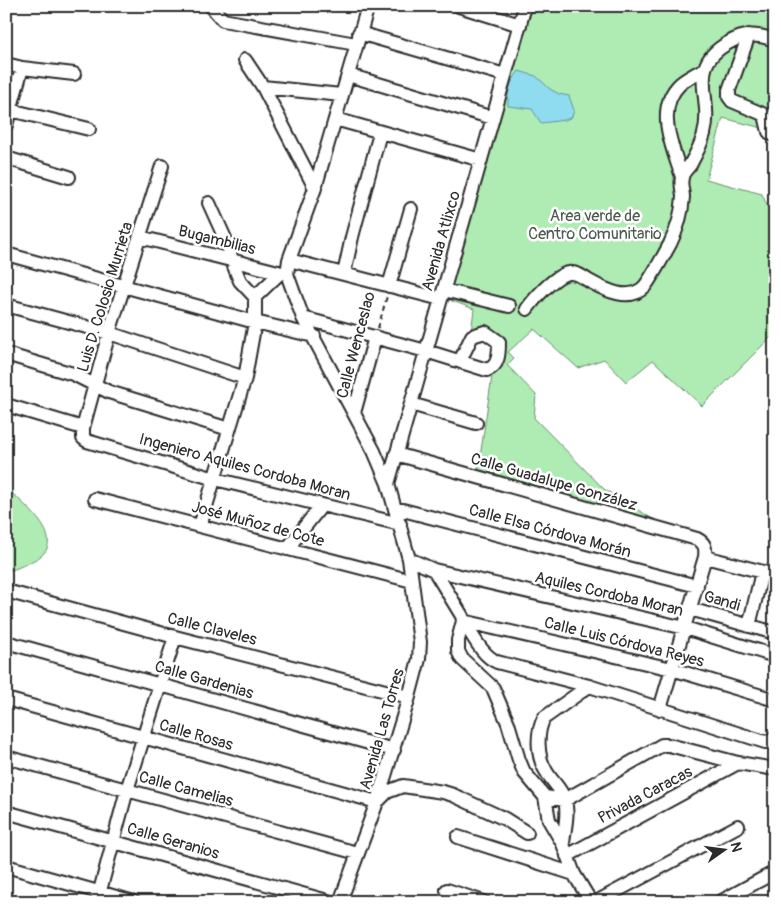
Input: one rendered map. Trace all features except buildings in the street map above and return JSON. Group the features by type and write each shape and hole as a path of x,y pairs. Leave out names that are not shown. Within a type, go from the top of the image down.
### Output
{"street":[{"path":"210,6 223,20 357,39 505,75"},
{"path":"255,298 284,273 315,188 368,6"},
{"path":"459,6 520,25"},
{"name":"Avenida Atlixco","path":"388,484 525,6"},
{"path":"749,35 729,90 729,97 732,102 765,115 768,132 775,136"},
{"path":"526,309 535,297 563,274 570,272 576,273 622,295 636,292 645,286 670,242 679,219 683,197 682,177 667,125 668,104 673,94 681,84 704,69 713,53 740,37 758,35 775,39"},
{"path":"245,60 264,88 315,188"},
{"path":"6,64 22,68 74,74"},
{"path":"6,126 8,109 22,68"},
{"path":"682,177 704,133 706,121 704,69"},
{"path":"348,75 493,118"},
{"path":"264,88 342,95"},
{"path":"8,109 89,129"},
{"path":"335,119 481,160"},
{"path":"344,274 380,133"},
{"path":"6,158 69,177"},
{"name":"Luis D. Colosio Murrieta","path":"83,433 109,333 162,166"},
{"path":"200,526 245,378 255,322 255,298 240,281 228,244 209,202"},
{"path":"390,286 411,209"},
{"name":"Bugambilias","path":"140,237 284,273"},
{"path":"6,254 255,322 314,336"},
{"path":"289,260 390,286 509,306"},
{"name":"Avenida Las Torres","path":"284,273 303,318 374,451 388,484 409,559 420,642 419,660 394,750 340,902"},
{"path":"6,305 109,333 245,378"},
{"path":"303,318 460,361"},
{"name":"Calle Wenceslao","path":"354,412 375,337"},
{"path":"6,354 73,374 109,392 229,430"},
{"path":"411,404 476,423"},
{"name":"Ingeniero Aquiles Cordoba Moran","path":"6,405 83,433 87,441 215,479 400,524"},
{"name":"Calle Guadalupe González","path":"396,454 697,539 703,542 706,548 705,557"},
{"name":"José Muñoz de Cote","path":"95,499 412,581"},
{"path":"287,549 322,505"},
{"name":"Calle Elsa Córdova Morán","path":"395,508 697,586"},
{"path":"660,709 705,557 775,575"},
{"name":"Aquiles Cordoba Moran","path":"409,559 434,570 684,628 775,656"},
{"path":"434,570 464,621 490,659 589,686 766,742 771,741 775,737"},
{"path":"749,626 762,572"},
{"name":"Calle Claveles","path":"6,591 409,697"},
{"name":"Gandi","path":"690,609 775,633"},
{"path":"464,621 458,640 458,651 462,659 493,688 508,723 524,772 545,797 548,820 565,850 574,874 591,902"},
{"name":"Calle Luis Córdova Reyes","path":"464,621 672,669 775,700"},
{"path":"99,897 128,790 175,637"},
{"name":"Calle Gardenias","path":"6,642 394,750"},
{"path":"565,850 567,811 565,800 560,788 546,771 541,761 539,751 540,726 544,718 589,686"},
{"name":"Calle Rosas","path":"6,699 377,802"},
{"path":"545,797 565,800 662,745 669,745 738,764 775,769"},
{"name":"Calle Camelias","path":"6,757 357,853"},
{"name":"Privada Caracas","path":"565,850 738,764"},
{"path":"377,802 387,792 403,786 443,792 505,819 528,833"},
{"name":"Calle Geranios","path":"6,812 330,902"},
{"path":"596,902 738,826"},
{"path":"458,838 574,874"},
{"path":"6,866 99,897 134,902"},
{"path":"720,902 775,872"},
{"path":"447,890 484,902"}],"path":[{"name":"Calle Wenceslao","path":"375,337 390,286"}],"green space":[{"name":"Area verde de Centro Comunitario","path":"533,6 775,6 774,131 723,118 706,179 762,194 775,223 775,330 773,335 702,406 653,360 626,382 604,359 578,368 534,329 508,352 514,358 507,365 536,395 534,418 604,489 661,524 478,471 497,342 471,333 474,309 447,299"},
{"path":"6,488 42,524 47,534 48,544 44,553 32,561 6,571"}],"water":[{"path":"519,71 536,76 550,89 559,94 569,96 574,110 572,117 565,120 541,123 532,109 508,106 510,87"}]}
